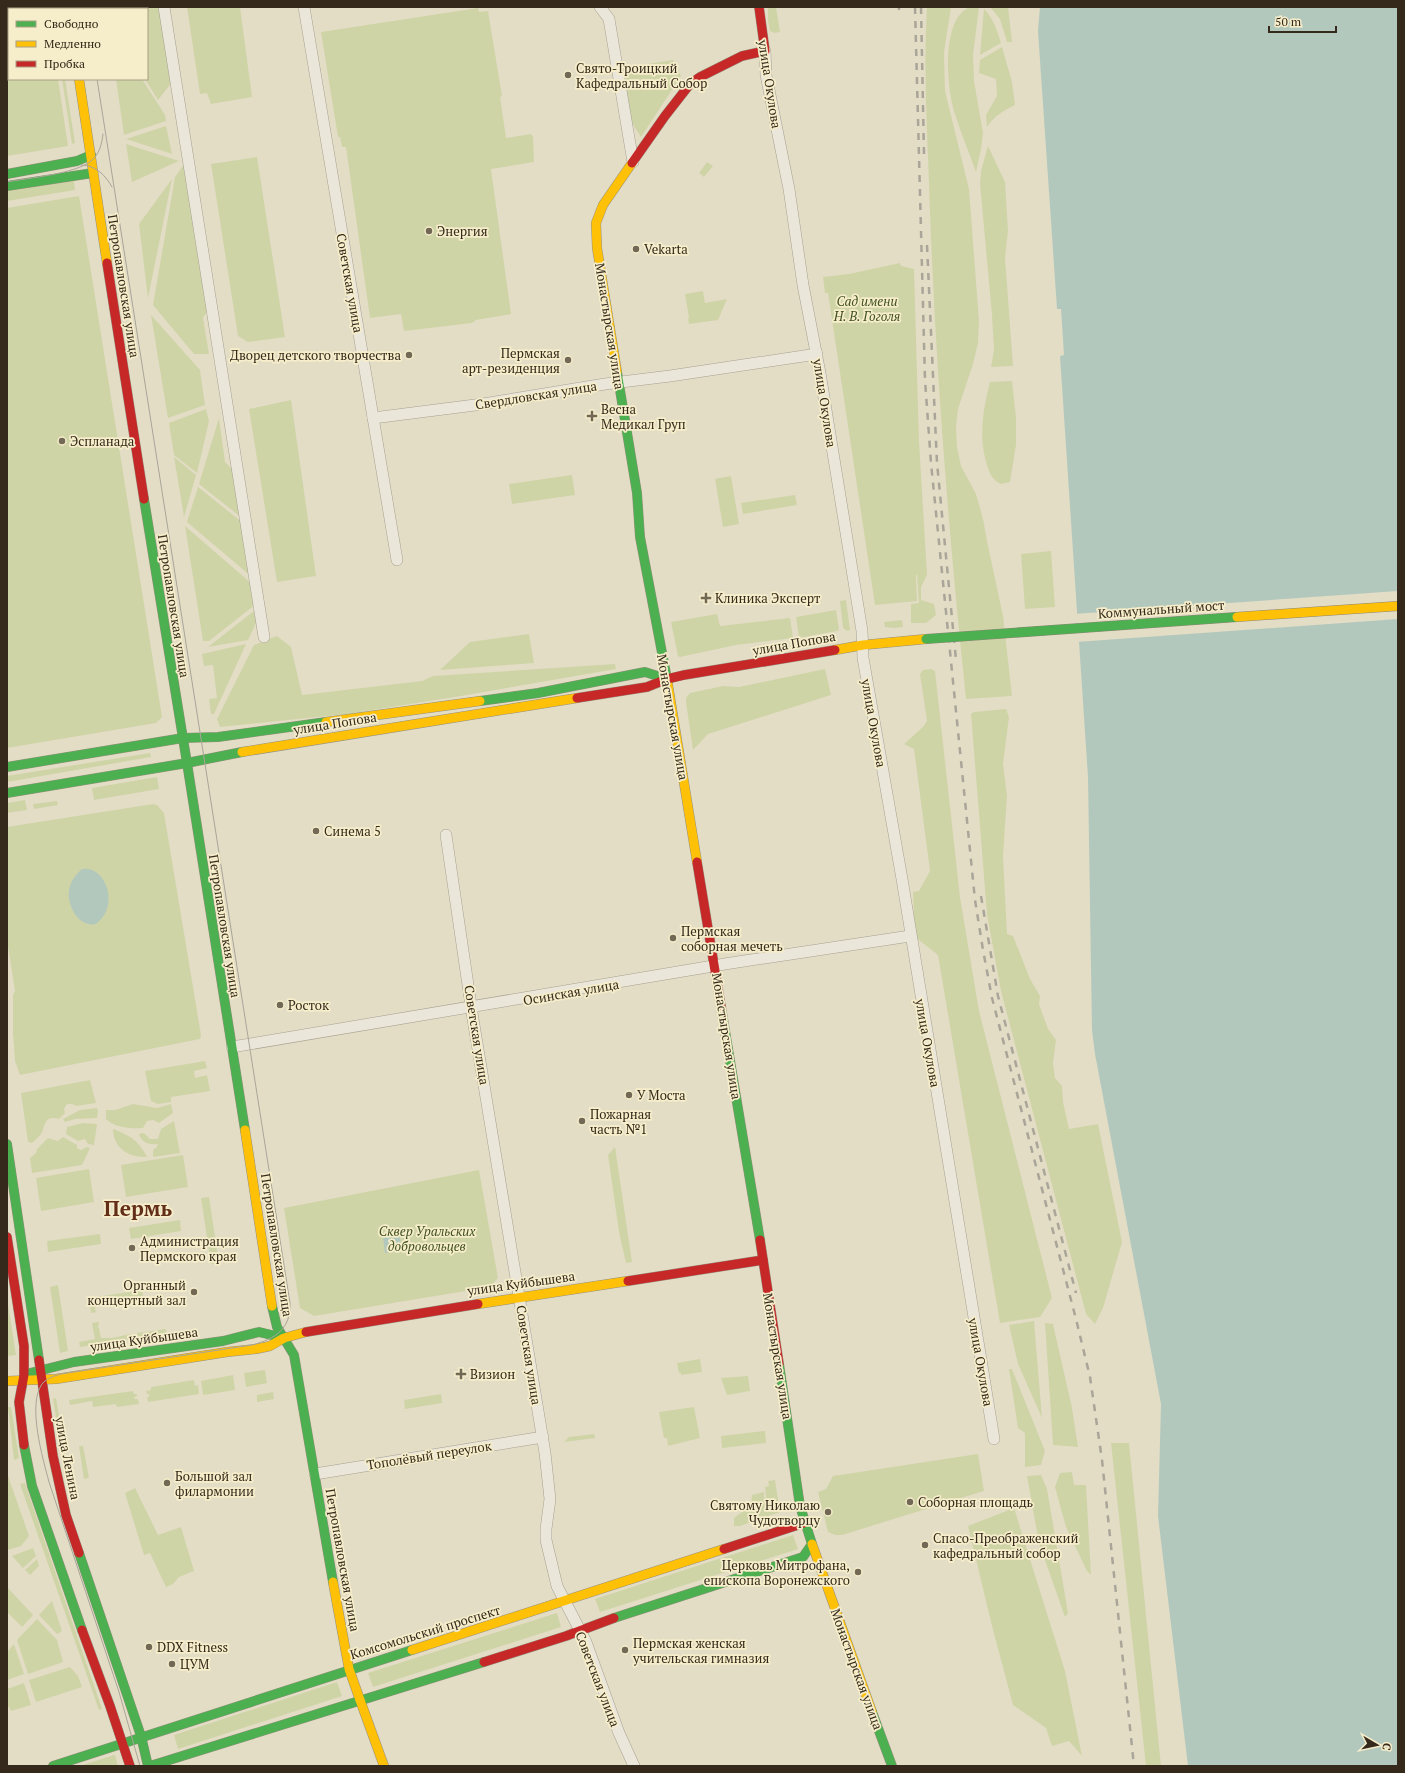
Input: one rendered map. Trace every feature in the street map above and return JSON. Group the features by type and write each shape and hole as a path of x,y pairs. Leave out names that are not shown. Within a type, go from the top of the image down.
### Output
{"main road":[{"name":"улица Окулова","path":"759,7 765,51"},
{"name":"Монастырская улица","path":"765,51 742,56 700,77 690,84 665,116 603,205 596,223 597,248 637,493 640,538 668,679 716,966 763,1260 800,1506 816,1559 892,1766"},
{"name":"Петропавловская улица","path":"79,80 137,460 183,738 272,1302 278,1327 294,1355 349,1669 384,1766"},
{"path":"7,174 77,161 90,155"},
{"path":"7,186 93,173"},
{"name":"Коммунальный мост","path":"926,639 1398,606"},
{"name":"улица Попова","path":"7,793 187,763 220,755 647,687 668,679 863,645 926,639"},
{"name":"улица Попова","path":"7,767 183,738 218,737 538,693 645,672 668,679"},
{"name":"улица Ленина","path":"7,1144 52,1456 66,1515 141,1736 149,1766"},
{"path":"7,1237 24,1346 24,1377 20,1389 20,1407 32,1486 72,1604 130,1766"},
{"name":"улица Куйбышева","path":"24,1377 42,1381 227,1352 256,1349 270,1346 284,1338 305,1332 341,1325 763,1260"},
{"path":"263,1326 272,1302"},
{"name":"улица Куйбышева","path":"7,1380 24,1377 40,1370 74,1362 223,1341 263,1326 284,1338"},
{"path":"44,1397 47,1386 56,1379"},
{"name":"Комсомольский проспект","path":"53,1766 141,1736 804,1523"},
{"path":"149,1766 581,1630 803,1556 807,1553 812,1544"},
{"path":"803,1556 816,1559"}],"street":[{"path":"164,7 264,637"},
{"name":"Советская улица","path":"304,7 398,560"},
{"path":"600,7 609,19 633,162"},
{"name":"улица Окулова","path":"765,51 766,75 789,189 803,285 817,354 862,631 863,658 994,1439"},
{"name":"Свердловская улица","path":"373,418 483,404 598,385 817,354"},
{"name":"Советская улица","path":"446,835 451,879 543,1437 550,1499 546,1540 557,1586 581,1630 618,1733 634,1766"},
{"name":"Осинская улица","path":"232,1047 716,966 910,936"},
{"name":"Тополёвый переулок","path":"315,1474 543,1437"}],"green space":[{"path":"7,7 47,7 8,8 8,80 58,80 68,146 7,156"},
{"path":"160,7 172,82 158,100 146,80 148,80 148,8 133,8"},
{"path":"187,7 240,7 252,97 211,104 207,93 200,94"},
{"path":"768,7 776,7 780,32 775,33 770,31"},
{"path":"927,7 951,7 944,52 945,91 969,189 979,321 978,343 973,364 958,409 956,426 957,447 961,466 976,494 983,519 1003,616 1012,696 966,699 949,517 936,334 926,110"},
{"path":"970,7 979,7 973,55 974,81 983,133 976,172 955,114 948,72 950,40 954,25 960,14"},
{"path":"990,7 1008,7 1012,42 1007,42 1000,19"},
{"name":"Энергия","path":"478,8 479,12 488,11 502,96 500,97 506,138 531,134 533,137 534,162 491,169 511,314 476,320 472,323 404,331 401,314 370,318 346,147 342,147 340,137 338,137 321,32"},
{"path":"984,9 993,21 1001,43 980,55"},
{"path":"1002,47 1012,82 1015,105 999,114 987,127 986,115 997,96 996,79 979,73 980,60"},
{"path":"673,60 681,76 641,137 632,123 622,68"},
{"path":"62,80 65,80 75,143 72,144"},
{"path":"116,80 143,80 165,115 166,121 124,135"},
{"path":"166,126 172,154 126,139"},
{"path":"126,144 179,161 132,182"},
{"path":"988,146 1005,182 1008,231 1005,258 1013,366 991,367 994,350 992,315 980,184 981,171"},
{"path":"257,157 285,337 248,342 238,336 211,164"},
{"path":"707,162 713,166 704,177 699,173"},
{"path":"185,163 209,308 203,318 209,354 194,354 153,305 175,177"},
{"path":"172,179 148,298 139,224"},
{"path":"74,181 75,190 7,201 7,190"},
{"name":"Эспланада","path":"79,196 162,717 156,723 7,748 7,208"},
{"name":"Сад имени Н. В. Гоголя","path":"900,263 901,266 914,269 919,441 927,575 921,587 921,600 934,604 936,615 926,623 911,623 911,604 919,603 917,574 917,601 875,605 828,293 825,293 823,277 849,274"},
{"path":"703,291 705,303 727,299 718,320 689,324 685,294"},
{"path":"151,315 200,370 205,405 168,418"},
{"path":"1012,381 1016,417 1016,445 1010,482 1001,484 995,481 988,468 984,455 982,424 990,382"},
{"path":"291,400 316,576 277,582 249,409"},
{"path":"206,409 209,421 197,473 174,455 169,423"},
{"path":"219,418 225,462 234,471 242,518 199,484"},
{"path":"174,457 196,475 184,517"},
{"path":"572,475 575,495 512,504 509,484"},
{"path":"731,476 739,524 723,527 715,479"},
{"path":"198,487 243,523 252,577 187,522"},
{"path":"795,495 797,505 743,514 741,503"},
{"path":"185,526 252,584 256,604 209,641 203,641"},
{"path":"1051,551 1055,607 1025,609 1021,554"},
{"path":"846,600 850,630 847,631 843,628 840,601"},
{"path":"836,610 839,630 799,638 796,617"},
{"path":"254,611 256,623 248,640 208,647"},
{"path":"717,614 720,626 790,618 793,638 736,645 680,657 678,656 671,622"},
{"path":"902,620 903,627 885,627 884,622"},
{"path":"529,634 534,663 440,670 470,642"},
{"path":"277,636 291,647 302,695 422,681 433,676 615,664 616,669 347,714 220,727 217,719 254,645"},
{"path":"246,644 214,714 211,714 209,699 217,698 213,665 204,666 202,654"},
{"path":"825,669 831,695 708,734 693,750 686,702 686,698 690,693 723,686 739,687"},
{"path":"931,669 935,671 960,897 979,1011 1052,1298 1040,1317 1000,1323 938,955 915,937 913,892 919,891 930,871 914,749 904,744 923,727 927,721 920,674 923,670"},
{"path":"1006,709 1009,717 1003,764 1007,796 1003,856 1007,934 1013,936 1030,979 1040,996 1039,1004 1048,1029 1056,1040 1053,1063 1055,1078 1062,1086 1063,1102 1069,1129 1098,1124 1122,1242 1103,1308 1095,1324 1086,1314 1001,991 987,914 971,714 974,712"},
{"path":"150,753 151,757 7,782 7,776"},
{"path":"157,777 159,789 94,800 92,788"},
{"path":"25,800 27,810 7,813 7,803"},
{"path":"57,801 58,805 34,809 33,804"},
{"path":"153,804 157,805 164,813 201,1035 200,1039 20,1075 15,1061 13,995 15,991 7,940 7,827"},
{"path":"205,1061 207,1068 194,1071 195,1078 207,1075 210,1091 171,1097 171,1102 158,1104 151,1101 145,1071"},
{"path":"90,1080 96,1103 76,1106 67,1104 64,1109 65,1113 59,1119 50,1118 46,1122 40,1135 32,1143 28,1142 21,1093"},
{"path":"133,1104 157,1108 171,1104 173,1113 159,1123 153,1120 147,1121 143,1128 118,1126 106,1119 106,1110 115,1110"},
{"path":"97,1108 97,1118 75,1119 65,1122 63,1119 80,1110"},
{"path":"174,1121 180,1153 153,1157 153,1150 158,1144 146,1143 142,1140 139,1134 144,1133 150,1139 158,1139 161,1129"},
{"path":"83,1123 97,1124 94,1145 88,1144 85,1139 78,1141 66,1134 67,1127"},
{"path":"113,1129 133,1139 140,1146 147,1157 134,1156 123,1150 116,1142"},
{"path":"63,1137 77,1145 77,1148 81,1150 87,1147 90,1148 82,1165 32,1173 30,1158 36,1153 37,1149 48,1138 58,1141"},
{"path":"615,1147 632,1262 626,1263 619,1232 608,1155"},
{"path":"183,1155 188,1187 126,1197 121,1165"},
{"path":"89,1169 94,1202 41,1211 36,1178"},
{"name":"Сквер Уральских добровольцев","path":"479,1170 498,1278 490,1287 314,1316 300,1308 284,1208"},
{"path":"209,1197 219,1263 211,1264 201,1198"},
{"path":"180,1220 181,1231 131,1239 129,1228"},
{"path":"100,1234 101,1244 48,1252 47,1241"},
{"path":"58,1285 68,1351 60,1353 50,1287"},
{"path":"142,1290 143,1296 96,1303 95,1310 97,1312 91,1313 89,1298"},
{"path":"7,1298 16,1355 7,1356"},
{"path":"1034,1321 1042,1418 1018,1364 1009,1325"},
{"path":"99,1322 98,1328 101,1338 112,1338 130,1334 131,1339 80,1347 79,1342 95,1339 92,1323"},
{"path":"1045,1323 1053,1324 1072,1408 1078,1447 1053,1445"},
{"path":"165,1329 168,1334 138,1338 137,1333"},
{"path":"700,1359 702,1372 681,1375 681,1373 679,1373 677,1363"},
{"path":"1009,1369 1012,1369 1045,1451 1041,1465 1025,1467 1025,1433 1018,1428"},
{"path":"265,1370 267,1383 246,1387 244,1373"},
{"path":"233,1375 235,1390 203,1395 201,1381"},
{"path":"748,1376 750,1391 727,1395 721,1378"},
{"path":"194,1380 195,1386 198,1385 199,1394 148,1402 147,1397 149,1397 149,1394 147,1394 146,1391 151,1390 151,1387"},
{"path":"133,1391 134,1394 137,1394 137,1396 134,1397 135,1399 138,1399 139,1404 117,1407 116,1404 93,1407 92,1401 70,1405 69,1400"},
{"path":"273,1392 274,1399 257,1402 257,1395"},
{"path":"441,1394 442,1403 405,1409 404,1400"},
{"path":"56,1398 70,1484 67,1482 53,1399"},
{"path":"8,1407 11,1407 19,1458 14,1460"},
{"path":"694,1407 700,1438 668,1446 667,1438 664,1438 659,1412"},
{"path":"765,1431 766,1443 722,1448 721,1436"},
{"path":"594,1434 595,1438 564,1442 569,1437"},
{"path":"1111,1443 1129,1443 1161,1766 1146,1766"},
{"path":"79,1446 83,1446 89,1478 84,1479"},
{"path":"978,1454 984,1491 842,1535 835,1535 828,1532 818,1492 826,1489 833,1476"},
{"path":"1072,1472 1074,1485 1086,1485 1091,1575 1087,1571 1066,1527 1055,1487 1060,1473"},
{"path":"7,1473 29,1536 21,1546 7,1550"},
{"path":"1041,1475 1047,1489 1068,1613 1065,1617 1039,1543 1027,1476"},
{"path":"775,1480 780,1512 740,1526 734,1526 734,1518 751,1505 752,1495 764,1492 764,1498 766,1497 765,1487 769,1486 768,1481"},
{"path":"25,1483 102,1709 99,1710 20,1484"},
{"path":"135,1488 158,1535 181,1527 194,1571 179,1577 173,1584 166,1587 150,1553 144,1555 125,1493"},
{"path":"1014,1508 1065,1671 1082,1756 1069,1741 1052,1746 1046,1728 1013,1705 968,1526"},
{"path":"793,1535 798,1549 600,1612 595,1599"},
{"path":"33,1548 36,1556 23,1568 12,1556"},
{"path":"37,1559 39,1566 30,1575 25,1570"},
{"path":"7,1587 33,1615 22,1627 7,1612"},
{"path":"52,1601 62,1631 57,1634 39,1615"},
{"path":"557,1613 561,1627 373,1687 368,1673"},
{"path":"37,1619 57,1640 63,1662 28,1674 17,1640"},
{"path":"14,1644 24,1674 7,1680 7,1652"},
{"path":"70,1667 78,1676 82,1687 36,1702 29,1680"},
{"path":"337,1682 342,1696 178,1749 174,1735"},
{"path":"24,1683 31,1705 11,1711 9,1707 7,1707 7,1689"},
{"path":"114,1755 118,1766 80,1766"}],"shaded area":[{"path":"1040,7 1398,7 1398,1766 1188,1766 1158,1516 1161,1404 1095,1054 1092,1030 1088,777 1060,356 1064,355 1061,309 1057,309 1038,31"},
{"path":"82,869 89,869 95,872 100,876 107,888 107,909 103,917 96,924 84,923 79,919 75,915 70,903 70,885 75,876"},
{"path":"399,1234 402,1250 385,1253 383,1237"}],"pier":[{"path":"1398,591 1398,619 1076,642 1074,614"}],"tram line":[{"path":"97,80 290,1303 288,1320 280,1332 268,1340 260,1343 61,1374 44,1382 38,1393 36,1418 40,1446 49,1482 119,1692 140,1766"},
{"path":"7,182 63,172 84,165 96,156 101,145 103,134"},
{"path":"81,165 86,165 96,169 107,179 112,187"}],"railway":[{"path":"915,7 925,380 931,463 975,900 992,998 1090,1377 1102,1460 1134,1766"},
{"path":"921,7 924,155"},
{"path":"927,245 937,463 956,660"},
{"path":"981,896 998,996 1076,1293"}],"traffic: fast":[{"path":"7,174 77,161 91,155"},
{"path":"7,186 93,173"},
{"path":"617,372 637,493 640,537 667,679"},
{"path":"144,499 187,763"},
{"path":"926,639 1237,617"},
{"path":"480,701 538,693 645,672 667,679"},
{"path":"7,767 183,738 218,737 326,722"},
{"path":"7,793 187,763 242,752"},
{"path":"187,763 245,1130"},
{"path":"721,1007 760,1240"},
{"path":"7,1144 39,1360"},
{"path":"272,1306 277,1327 294,1355 333,1582"},
{"path":"30,1373 74,1362 223,1341 259,1332 284,1338"},
{"path":"614,1618 803,1557 812,1544 800,1506 779,1364"},
{"path":"24,1445 32,1486 82,1630"},
{"path":"79,1553 141,1736 148,1766"},
{"path":"53,1766 412,1650"},
{"path":"150,1766 484,1662"},
{"path":"872,1712 892,1766"}],"traffic: slow":[{"path":"79,80 107,263"},
{"path":"617,372 597,248 596,223 603,205 632,163"},
{"path":"1237,617 1398,606"},
{"path":"835,650 863,645 926,639"},
{"path":"667,679 697,862"},
{"path":"242,752 577,698"},
{"path":"326,722 480,701"},
{"path":"245,1130 272,1306"},
{"path":"478,1304 628,1281"},
{"path":"7,1381 56,1379 227,1352 256,1349 270,1346 284,1338 306,1332"},
{"path":"812,1544 872,1712"},
{"path":"412,1650 724,1549"},
{"path":"333,1582 349,1669 360,1700"},
{"path":"360,1700 384,1766"}],"traffic: jam":[{"path":"632,163 665,116 690,84 700,77 742,56 765,51 759,7"},
{"path":"107,263 144,499"},
{"path":"577,698 647,687 667,679 684,675 835,650"},
{"path":"697,862 721,1007"},
{"path":"7,1237 24,1346 24,1375 19,1402 24,1445"},
{"path":"760,1240 779,1364"},
{"path":"628,1281 763,1260"},
{"path":"306,1332 478,1304"},
{"path":"39,1360 53,1456 66,1515 79,1553"},
{"path":"724,1549 804,1523"},
{"path":"484,1662 566,1636 614,1618"},
{"path":"82,1630 130,1766"}],"place":[{"name":"Свято-Троицкий Кафедральный Собор","path":"568,75"},
{"name":"Энергия","path":"429,231"},
{"name":"Vekarta","path":"636,249"},
{"name":"Дворец детского творчества","path":"409,355"},
{"name":"Пермская арт-резиденция","path":"568,360"},
{"name":"Весна Медикал Груп","path":"592,416"},
{"name":"Эспланада","path":"62,441"},
{"name":"Клиника Эксперт","path":"706,598"},
{"name":"Синема 5","path":"316,831"},
{"name":"Пермская соборная мечеть","path":"673,938"},
{"name":"Росток","path":"280,1005"},
{"name":"У Моста","path":"629,1095"},
{"name":"Пожарная часть №1","path":"582,1121"},
{"name":"Администрация Пермского края","path":"132,1248"},
{"name":"Органный концертный зал","path":"194,1292"},
{"name":"Визион","path":"461,1374"},
{"name":"Большой зал филармонии","path":"167,1483"},
{"name":"Соборная площадь","path":"910,1502"},
{"name":"Святому Николаю Чудотворцу","path":"828,1512"},
{"name":"Спасо-Преображенский кафедральный собор","path":"925,1545"},
{"name":"Церковь Митрофана, епископа Воронежского","path":"858,1572"},
{"name":"DDX Fitness","path":"149,1647"},
{"name":"Пермская женская учительская гимназия","path":"625,1650"},
{"name":"ЦУМ","path":"172,1664"}],"district":[{"name":"Пермь","path":"138,1208"}]}
